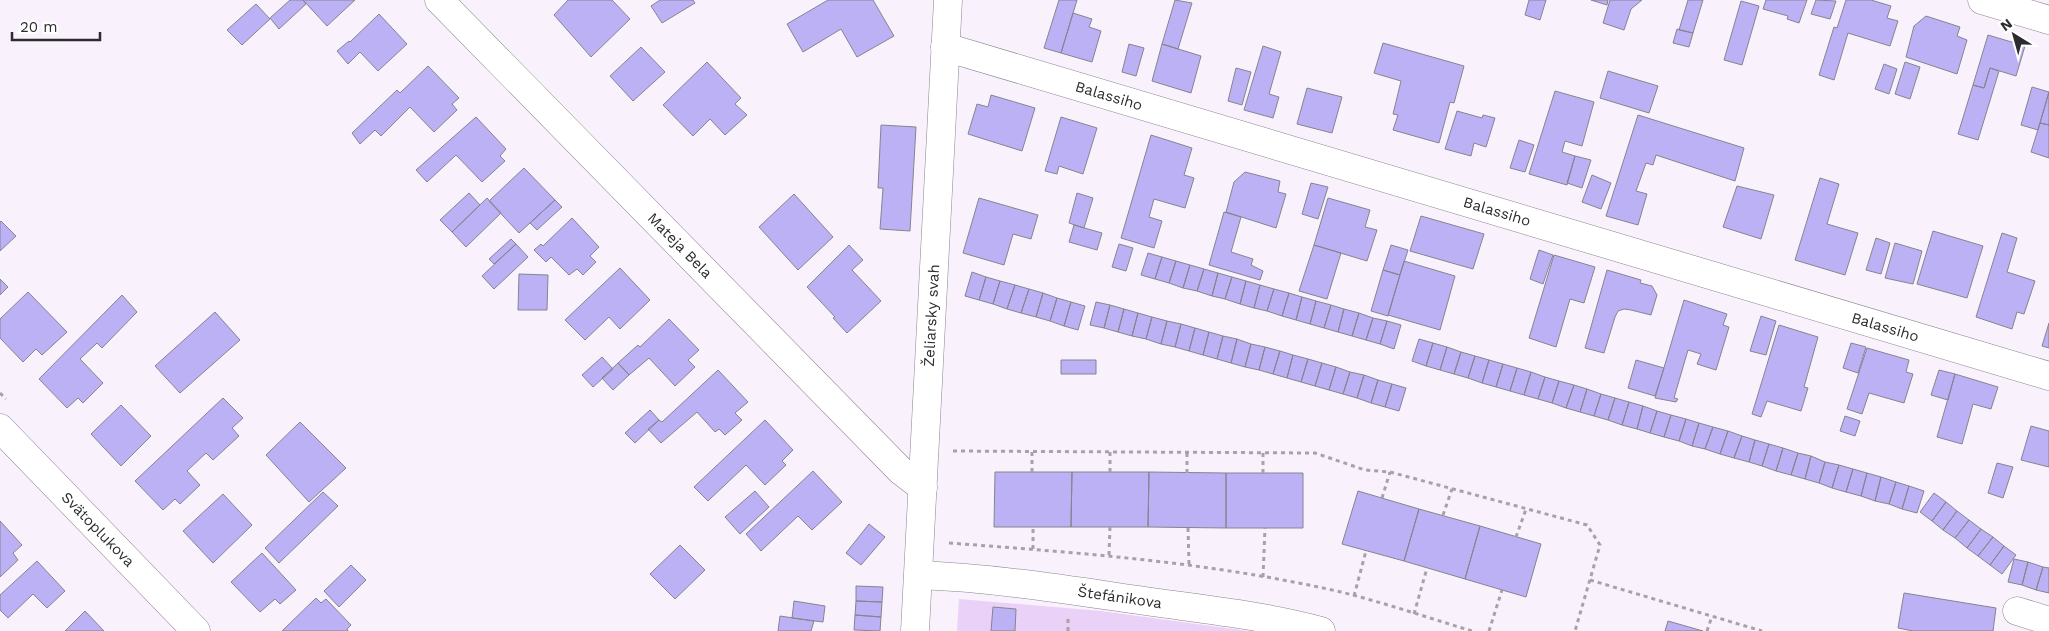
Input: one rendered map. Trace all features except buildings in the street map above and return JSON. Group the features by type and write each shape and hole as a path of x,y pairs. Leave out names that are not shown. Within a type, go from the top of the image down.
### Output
{"street":[{"name":"Mateja Bela","path":"439,0 901,471 923,488"},
{"name":"Želiarsky svah","path":"915,631 948,0"},
{"path":"1982,0 2049,20"},
{"name":"Balassiho","path":"945,47 2049,376"},
{"name":"Svätoplukova","path":"0,428 196,631"},
{"name":"Štefánikova","path":"918,575 948,575 1035,585 1250,616 1321,631"},
{"path":"2017,611 2049,621"}],"path":[{"path":"952,451 1315,453 1365,470 1390,472 1587,525 1600,545 1575,631"},
{"path":"1032,451 1032,472"},
{"path":"1110,452 1110,472"},
{"path":"1187,452 1187,473"},
{"path":"1263,453 1263,473"},
{"path":"1382,498 1390,472"},
{"path":"1443,516 1452,489"},
{"path":"1516,537 1526,509"},
{"path":"1109,555 1110,527"},
{"path":"1033,528 1033,549"},
{"path":"1188,528 1188,564"},
{"path":"1263,577 1265,528"},
{"path":"949,544 1109,555 1188,564 1354,596 1472,631"},
{"path":"1354,596 1366,551"},
{"path":"1414,614 1428,568"},
{"path":"1590,580 1762,631"},
{"path":"1489,631 1502,590"},
{"path":"1707,631 1712,616"}],"shaded area":[{"path":"959,599 1101,611 1248,631 957,631"}]}
